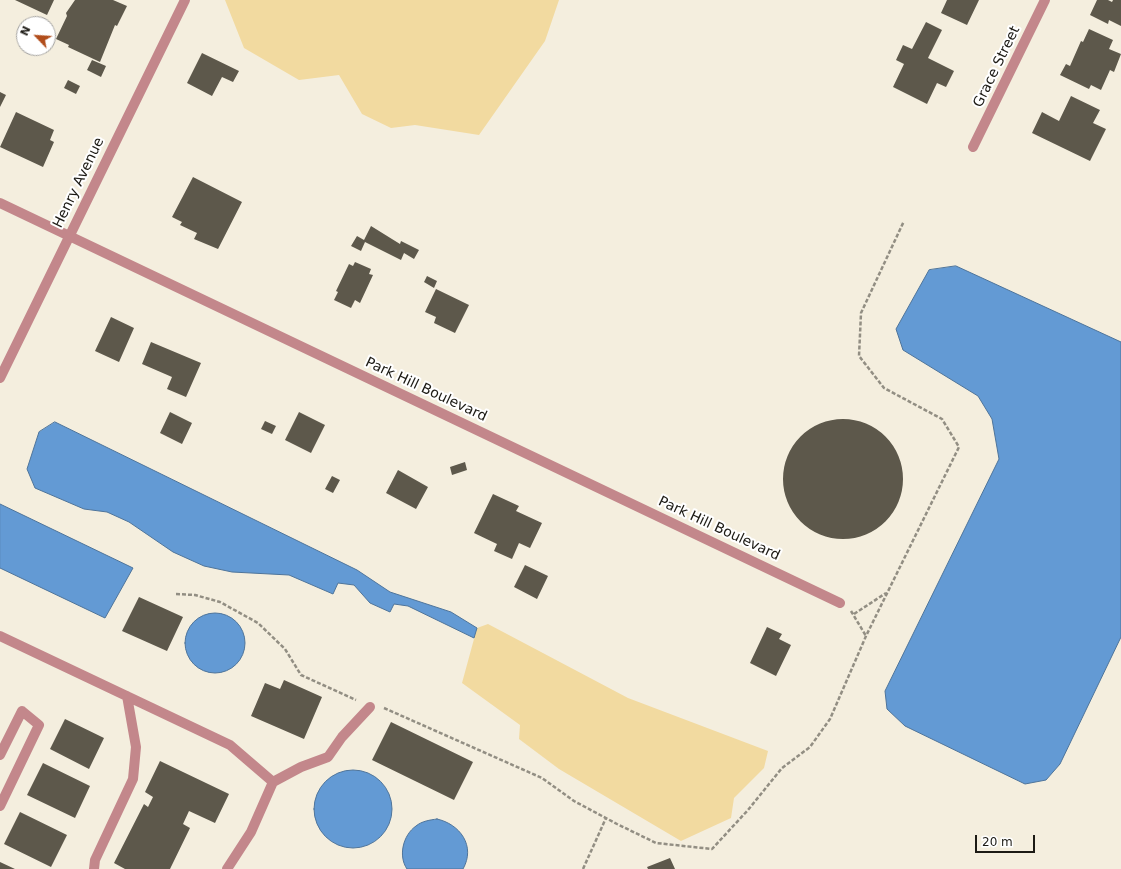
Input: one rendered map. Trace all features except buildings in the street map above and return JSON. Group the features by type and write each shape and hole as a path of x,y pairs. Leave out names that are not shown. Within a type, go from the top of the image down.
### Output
{"street":[{"name":"Henry Avenue","path":"0,378 184,0"},
{"name":"Grace Street","path":"973,147 1045,0"},
{"name":"Park Hill Boulevard","path":"0,203 840,602"},
{"path":"0,636 230,745 273,782"},
{"path":"94,869 95,860 133,779 136,747 127,696"},
{"path":"227,869 251,832 273,782 302,767 328,757 342,737 370,707"},
{"path":"0,756 22,711 39,725 0,806"}],"path":[{"path":"176,594 194,595 220,602 258,623 285,650 301,674 370,707 387,708 542,778 574,801 656,843 712,849 748,810 782,768 810,747 830,719 866,636 959,447 942,419 884,388 860,356 861,313 904,221"},
{"path":"854,614 887,592"},
{"path":"840,602 854,614 866,636"},
{"path":"583,869 606,818"}],"shaded area":[{"path":"225,0 559,0 545,41 479,135 415,125 391,128 362,114 339,75 299,80 244,48"},
{"path":"488,624 628,698 768,751 764,768 734,798 731,818 681,841 559,769 519,739 520,725 462,683 477,628"}],"water":[{"path":"956,266 1121,342 1121,637 1060,764 1046,780 1025,784 905,726 887,709 885,691 999,459 992,419 978,396 903,350 896,329 929,270"},
{"path":"55,422 357,570 390,592 451,612 477,628 474,638 408,606 394,604 390,612 370,603 354,585 338,583 333,594 289,575 232,572 204,566 173,552 129,522 107,512 84,509 35,488 27,469 39,432"},
{"path":"0,504 133,568 105,618 0,568"},
{"path":"215,613 232,618 240,626 245,643 240,660 232,668 215,673 198,668 190,660 185,643 190,626 198,618"},
{"path":"345,770 361,770 375,776 386,787 392,801 392,817 386,831 375,842 361,848 345,848 331,842 320,831 314,817 314,801 320,787 331,776"},
{"path":"437,819 453,826 464,837 468,852 467,860 463,869 407,869 404,864 402,852 408,835 421,823"}]}
